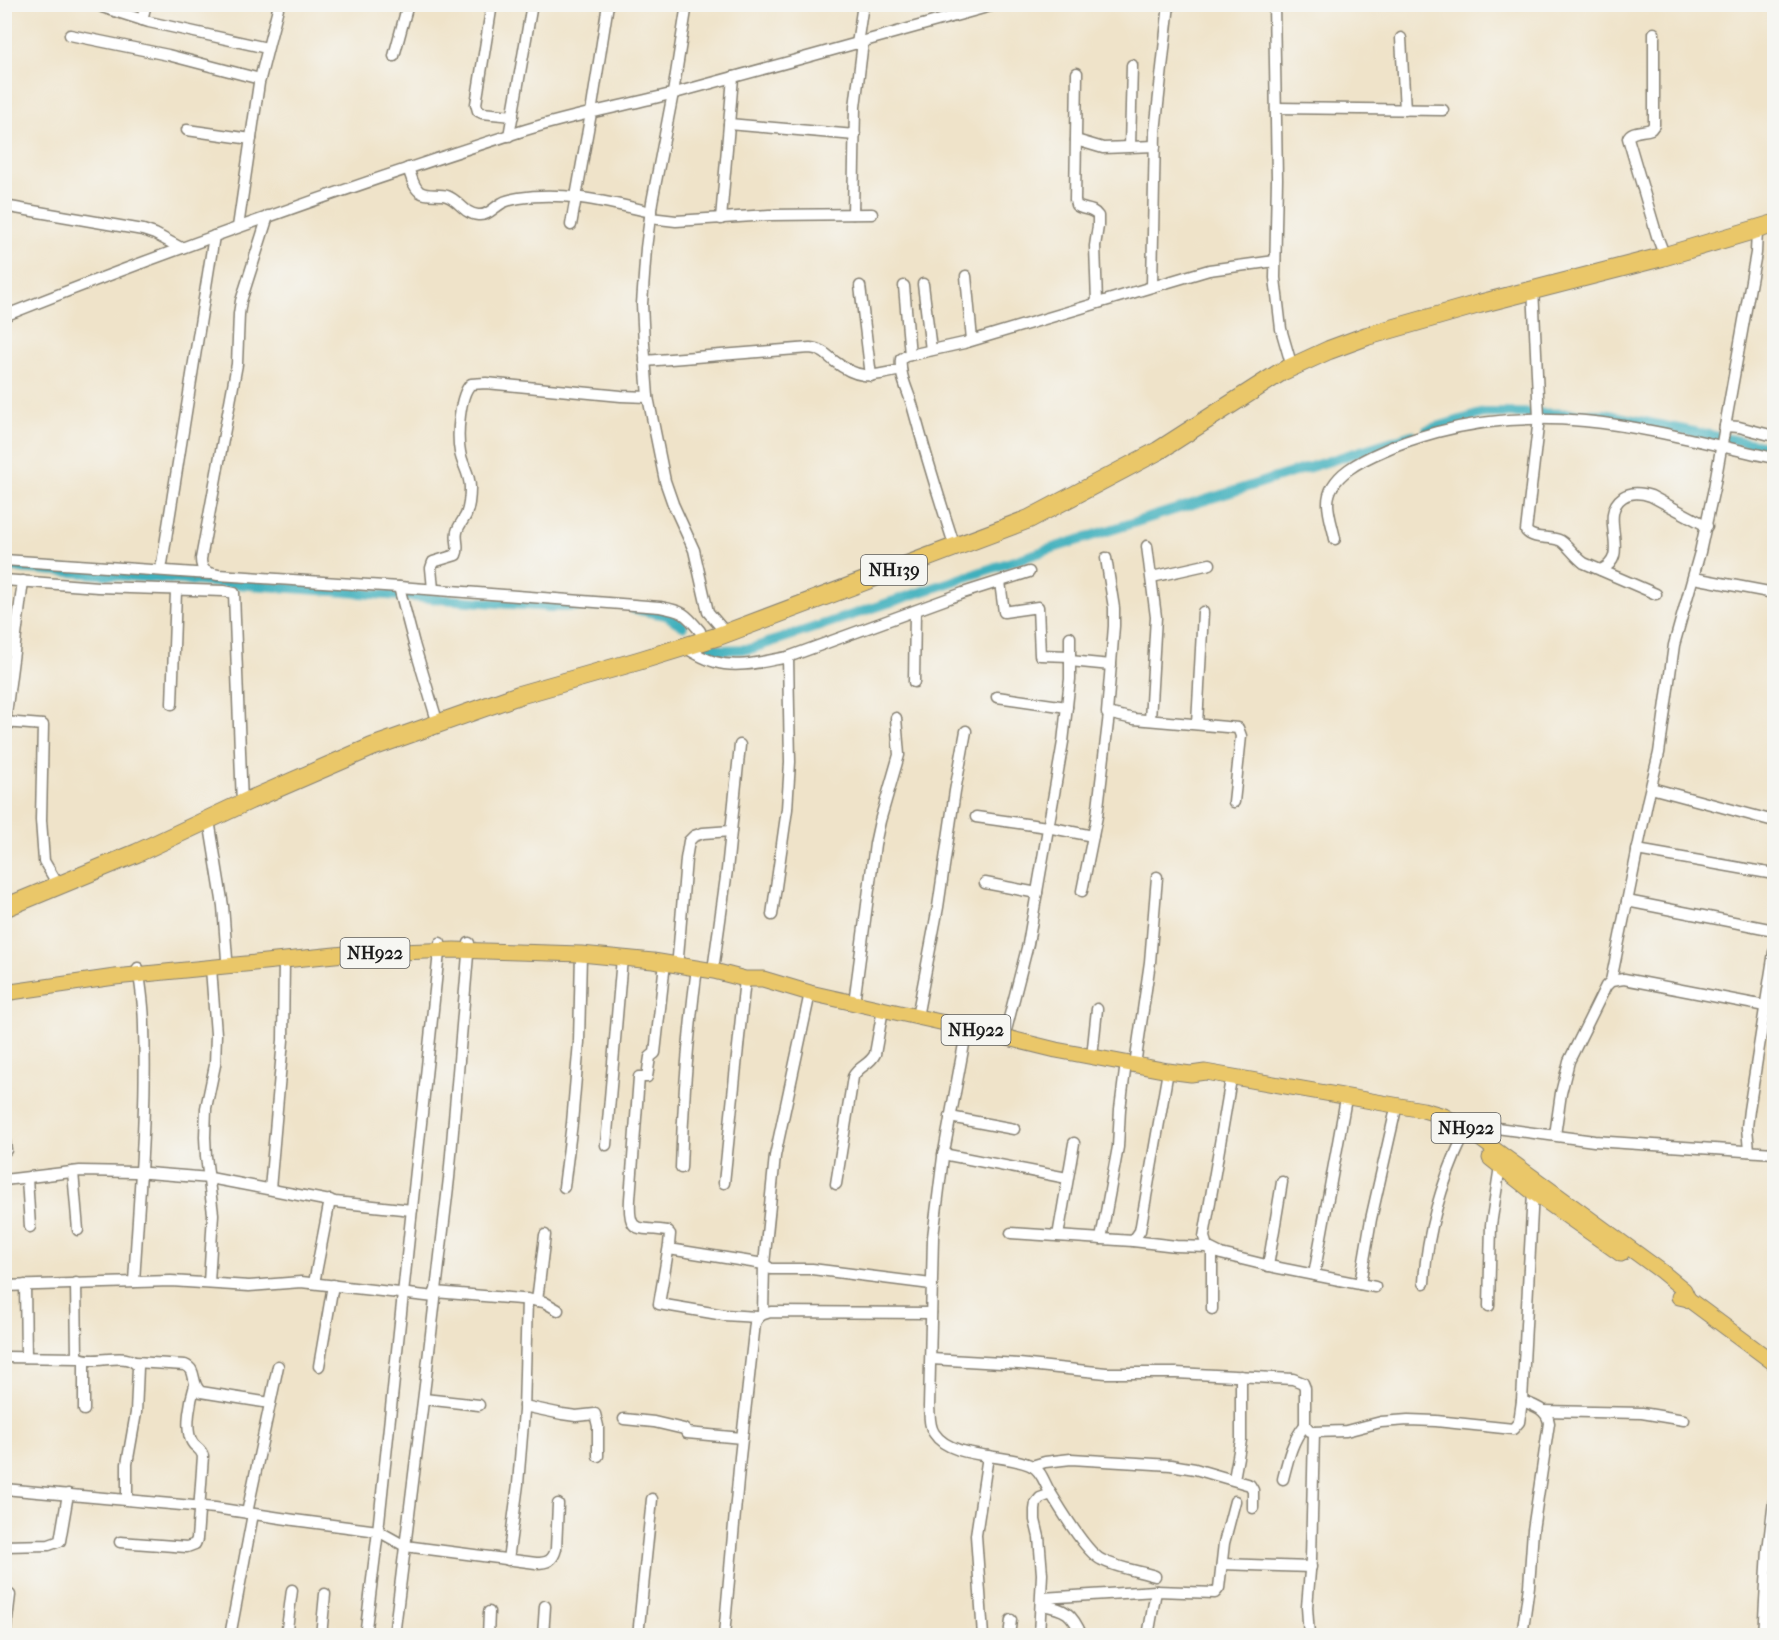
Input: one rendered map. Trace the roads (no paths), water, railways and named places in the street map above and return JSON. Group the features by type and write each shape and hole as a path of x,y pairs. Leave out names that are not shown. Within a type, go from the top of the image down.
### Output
{"highway":[{"name":"NH139","path":"1533,286 1774,215"},
{"name":"NH139","path":"4,899 242,799 354,745 684,647 722,628 1001,520 1067,489 1151,443 1324,342 1367,327 1662,257 1774,224"},
{"name":"NH139","path":"402,731 435,714 540,679 700,631 722,628 1029,519 1158,451 1256,388 1290,362"},
{"name":"NH139","path":"4,908 137,853 209,820 242,799"}],"main road":[{"path":"4,985 114,969 139,971 227,958 344,946 582,946 655,953 697,968 745,979 763,979"},
{"path":"468,946 714,963 749,970 763,979"},
{"name":"NH922","path":"4,993 139,971 212,968 440,947"},
{"name":"NH922","path":"763,979 810,993 1092,1057 1168,1071 1191,1074 1205,1072 1423,1110 1444,1116 1661,1271 1684,1290 1688,1299"},
{"path":"1191,1074 1205,1080 1230,1085 1420,1117 1465,1133 1500,1166 1533,1192 1678,1296 1688,1299 1768,1355 1774,1363"}],"street":[{"path":"142,20 146,4"},
{"path":"238,227 260,79 279,4"},
{"path":"394,56 408,4"},
{"path":"492,4 476,104 478,111 482,113 513,116"},
{"path":"509,135 532,4"},
{"path":"571,225 608,4"},
{"path":"687,4 646,248 642,304 645,361 648,397 665,481 694,550 708,612 722,628"},
{"path":"853,214 855,107 863,4"},
{"path":"4,316 99,278 268,216 509,135 860,43 998,4"},
{"path":"1152,286 1157,107 1169,4"},
{"path":"1274,4 1276,294 1281,329 1290,362"},
{"path":"102,7 142,20 267,48"},
{"path":"1654,33 1654,125 1651,129 1633,133 1628,138 1662,249"},
{"path":"70,35 168,55 260,79"},
{"path":"1401,38 1405,110"},
{"path":"1130,147 1132,65"},
{"path":"1077,73 1076,205 1090,209 1098,216 1095,246 1097,302"},
{"path":"721,219 733,77"},
{"path":"1276,108 1443,110"},
{"path":"729,124 855,135"},
{"path":"187,130 250,139"},
{"path":"1076,140 1103,148 1155,146"},
{"path":"408,168 417,190 422,193 448,196 467,212 475,215 489,213 501,203 517,198 542,196 575,197 606,202 676,221 872,214"},
{"path":"4,206 143,230 181,248"},
{"path":"210,574 201,566 201,559 237,364 239,314 268,216"},
{"path":"1555,1135 1559,1100 1569,1061 1606,986 1611,981 1662,736 1674,645 1707,526 1756,253 1756,230"},
{"path":"161,570 214,236"},
{"path":"952,538 901,370 901,359 1209,270 1275,261"},
{"path":"966,276 972,340"},
{"path":"923,284 931,350"},
{"path":"860,286 871,376"},
{"path":"904,286 910,355"},
{"path":"1533,286 1539,418 1526,531 1533,536 1561,540 1578,559 1656,594"},
{"path":"645,361 810,348 822,350 835,361 861,376 901,370"},
{"path":"433,589 431,568 433,562 456,555 459,549 457,531 468,507 470,486 459,444 462,404 464,395 471,384 486,383 648,397"},
{"path":"1335,539 1328,503 1329,496 1338,480 1362,461 1406,441 1467,424 1539,418 1614,423 1774,458"},
{"path":"1725,426 1739,427 1774,436"},
{"path":"1601,570 1608,566 1614,554 1615,507 1617,502 1628,494 1642,493 1651,496 1707,526"},
{"path":"1148,546 1156,617 1150,720"},
{"path":"1082,891 1097,816 1109,714 1107,714 1114,608 1106,558"},
{"path":"4,560 161,570 400,591 433,589 660,607 686,614 700,631"},
{"path":"1152,577 1210,564"},
{"path":"684,647 705,659 718,663 764,662 788,657 1029,572"},
{"path":"235,576 242,799"},
{"path":"1694,578 1774,593"},
{"path":"4,580 234,593"},
{"path":"23,581 5,722 43,724 41,820 44,861 54,878"},
{"path":"1000,582 1004,612 1038,607 1040,655 1111,665"},
{"path":"172,704 176,591"},
{"path":"400,591 435,714"},
{"path":"914,682 915,611"},
{"path":"1197,724 1203,612"},
{"path":"1004,1038 1028,944 1047,827 1064,742 1070,637"},
{"path":"772,915 787,809 788,657"},
{"path":"997,698 1067,707"},
{"path":"1109,714 1150,720 1235,726 1240,730 1240,736 1234,802"},
{"path":"854,1003 875,843 899,755 896,718"},
{"path":"917,1017 938,907 966,731"},
{"path":"714,963 740,745"},
{"path":"1651,788 1774,821"},
{"path":"976,817 1093,836"},
{"path":"209,820 222,897 227,958"},
{"path":"731,831 703,832 689,840 655,1053 650,1057 647,1077 639,1077 629,1211 632,1224 638,1228 667,1231 670,1234 659,1304 713,1314 761,1316 771,1312 931,1313"},
{"path":"1637,850 1774,874"},
{"path":"1101,1239 1118,1147 1118,1122 1150,962 1157,877"},
{"path":"985,883 1037,893"},
{"path":"1627,901 1774,930"},
{"path":"394,1635 449,1178 468,946"},
{"path":"365,1635 440,947"},
{"path":"1749,1151 1747,1134 1749,1110 1774,952"},
{"path":"564,1187 578,1053 581,954"},
{"path":"606,1145 622,958"},
{"path":"270,1189 282,1040 284,961"},
{"path":"209,1284 213,1214 206,1156 206,1108 215,1065 216,1034 212,968"},
{"path":"681,1168 685,1071 697,968"},
{"path":"134,1282 142,1172 144,1027 139,971"},
{"path":"724,1183 745,979"},
{"path":"1611,981 1624,979 1765,1006"},
{"path":"724,1635 755,1323 761,1316 775,1156 810,993"},
{"path":"836,1184 853,1077 856,1071 872,1061 883,1009"},
{"path":"1092,1057 1097,1010"},
{"path":"968,1028 943,1154 933,1237 929,1407 933,1432 938,1438 957,1449 1019,1461 1032,1466 1041,1475 1076,1533 1093,1555 1101,1560 1155,1576"},
{"path":"1132,1241 1140,1231 1168,1071"},
{"path":"1212,1309 1209,1249 1204,1237 1230,1085"},
{"path":"1314,1275 1345,1104"},
{"path":"1360,1284 1371,1219 1395,1113"},
{"path":"950,1117 1014,1129"},
{"path":"1424,1283 1432,1218 1447,1174 1465,1133 1475,1126 1635,1144 1774,1153"},
{"path":"4,1136 6,1149"},
{"path":"1058,1236 1074,1143"},
{"path":"943,1154 1067,1178"},
{"path":"1489,1306 1491,1225 1500,1166"},
{"path":"4,1180 73,1172 112,1170 142,1172 210,1178 330,1200 412,1210"},
{"path":"73,1172 78,1230"},
{"path":"27,1178 30,1227"},
{"path":"1268,1266 1282,1182"},
{"path":"1283,1479 1292,1444 1297,1434 1310,1428 1339,1432 1381,1422 1436,1420 1513,1429 1519,1422 1522,1401 1533,1192"},
{"path":"314,1283 330,1200"},
{"path":"1011,1233 1209,1249 1268,1266 1375,1287"},
{"path":"508,1560 518,1484 532,1300 545,1235"},
{"path":"669,1250 764,1264 771,1269 812,1269 931,1284"},
{"path":"4,1286 171,1281 249,1286 314,1283 403,1293 532,1300 552,1305 558,1310"},
{"path":"76,1283 76,1352 81,1359 84,1410"},
{"path":"25,1285 26,1357"},
{"path":"319,1366 333,1285"},
{"path":"4,1357 120,1359 185,1365 190,1366 193,1371 197,1389 207,1393 270,1403"},
{"path":"931,1359 1106,1372 1293,1379 1303,1383 1310,1428 1311,1567 1307,1607 1309,1635"},
{"path":"126,1498 128,1453 138,1391 139,1373 135,1362"},
{"path":"230,1635 278,1366"},
{"path":"1234,1479 1241,1440 1241,1376"},
{"path":"120,1542 192,1546 195,1544 203,1456 192,1442 189,1427 191,1397 195,1384"},
{"path":"424,1399 479,1405"},
{"path":"1522,1401 1533,1405 1549,1417 1533,1530 1529,1586 1522,1635"},
{"path":"524,1406 569,1415 595,1414 598,1426 598,1456"},
{"path":"1543,1411 1642,1413 1684,1420"},
{"path":"624,1419 674,1426 684,1429 687,1433 742,1438"},
{"path":"983,1635 976,1535 988,1456"},
{"path":"1032,1466 1045,1462 1071,1460 1171,1465 1195,1469 1245,1482 1252,1487 1253,1508"},
{"path":"4,1489 200,1506 378,1531 405,1546 536,1563 551,1560 556,1549 558,1504"},
{"path":"4,1546 50,1545 60,1541 68,1494"},
{"path":"1040,1635 1042,1574 1040,1537 1035,1520 1035,1510 1040,1498 1051,1494"},
{"path":"638,1635 652,1499"},
{"path":"1042,1602 1156,1591 1215,1593 1219,1588 1224,1543 1235,1501"},
{"path":"1763,1635 1768,1550 1774,1501"},
{"path":"1222,1564 1311,1567"},
{"path":"286,1635 292,1590"},
{"path":"1148,1635 1156,1591"},
{"path":"321,1635 325,1594"},
{"path":"5,1635 10,1595"},
{"path":"1042,1602 1066,1611 1082,1635"},
{"path":"543,1635 545,1606"},
{"path":"488,1635 489,1612"},
{"path":"1009,1635 1011,1620"}],"waterway":[{"path":"1427,430 1484,413 1604,414 1774,448"},
{"path":"701,642 722,650 750,649 1050,549 1412,435"},
{"path":"4,567 552,607 597,606"},
{"path":"634,609 666,615 683,626"}]}
